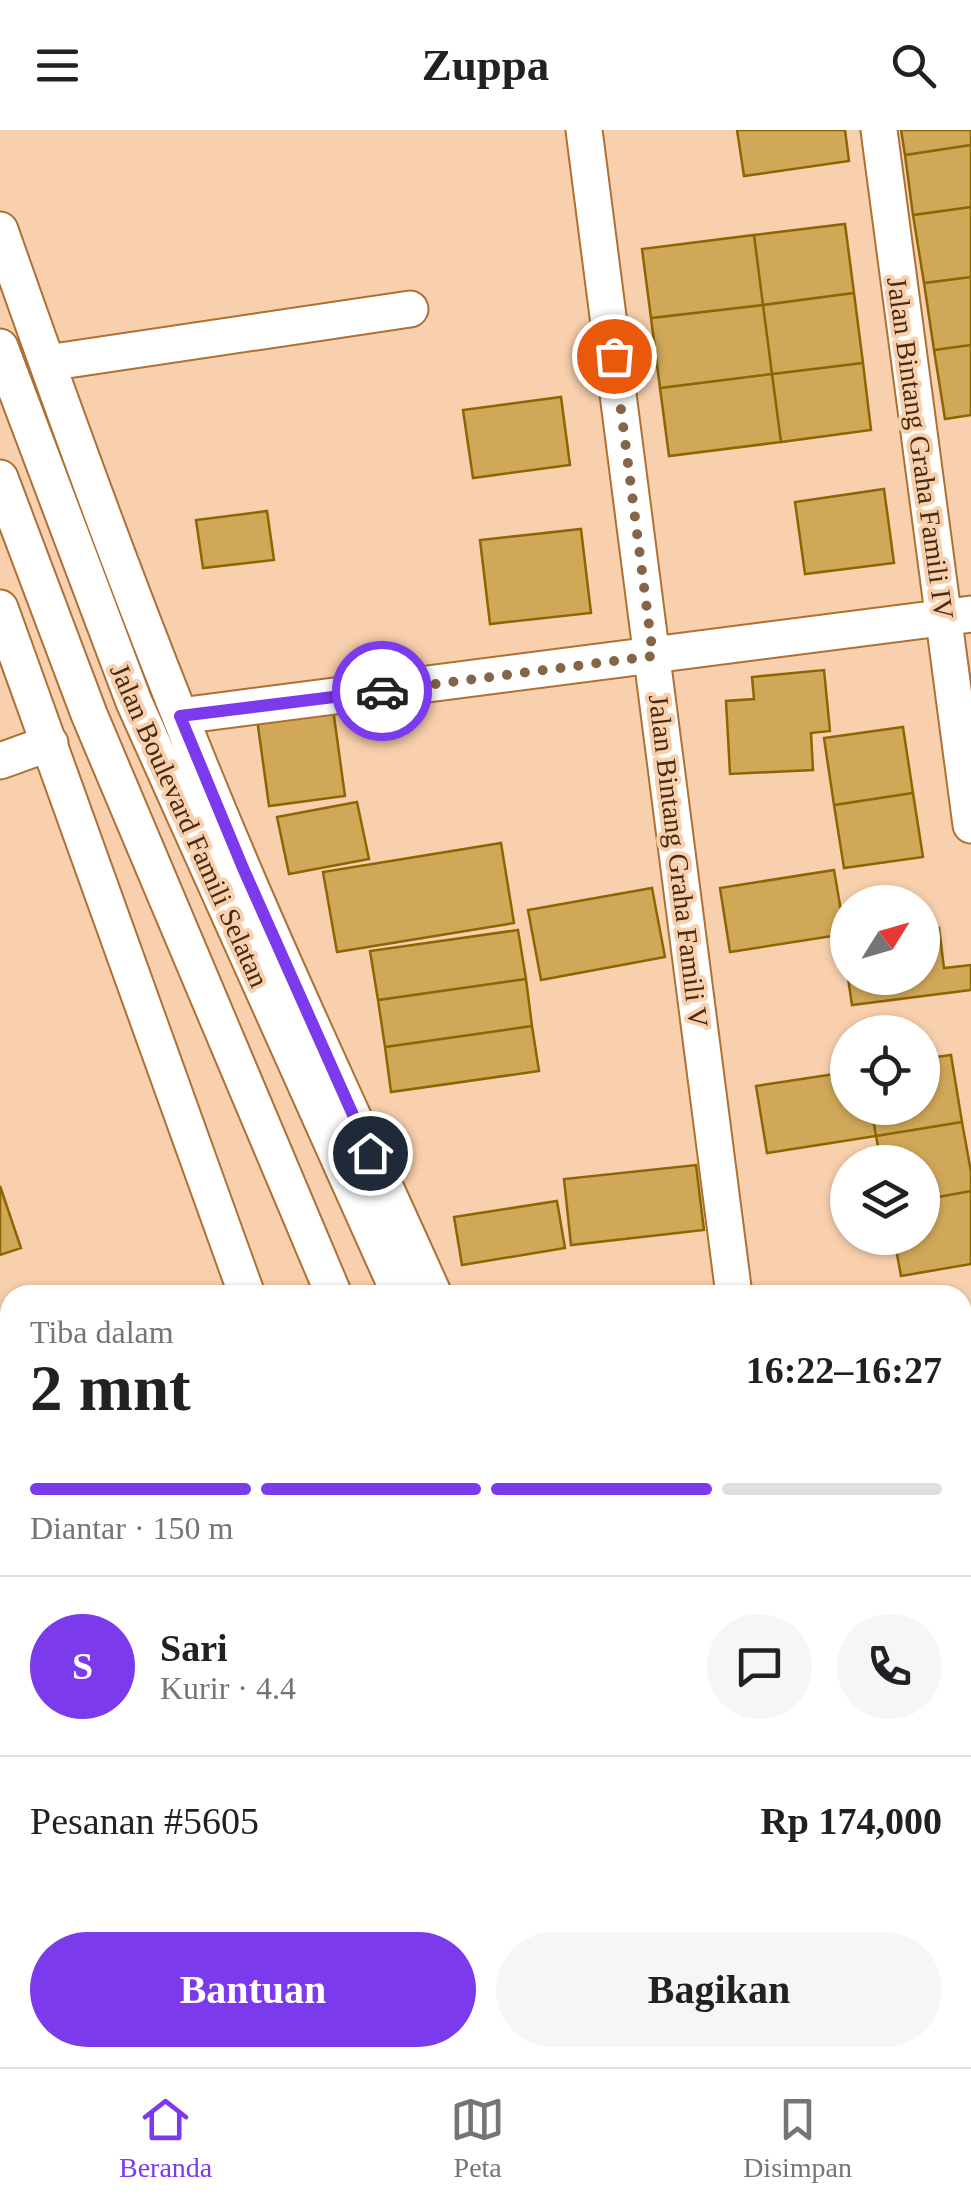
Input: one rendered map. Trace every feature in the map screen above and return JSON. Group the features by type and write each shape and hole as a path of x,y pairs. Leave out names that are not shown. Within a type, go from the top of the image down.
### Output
{"street":[{"name":"Jalan Bintang Graha Famili V","path":"584,130 733,1285"},
{"name":"Jalan Bintang Graha Famili IV","path":"879,130 957,616 971,825"},
{"path":"0,230 180,716 243,868 430,1285"},
{"path":"47,363 410,309"},
{"name":"Jalan Boulevard Famili Selatan","path":"0,347 134,702 396,1285"},
{"name":"Jalan Boulevard Famili Selatan","path":"0,478 89,714 330,1285"},
{"path":"0,608 243,1285"},
{"path":"180,716 957,616"},
{"path":"0,761 50,743"}],"building":[{"path":"737,130 845,130 849,161 744,176"},
{"path":"901,130 971,130 971,145 905,155"},
{"path":"971,145 971,207 913,215 905,155"},
{"path":"971,207 971,277 924,283 913,215"},
{"path":"845,224 854,293 763,305 754,235"},
{"path":"754,235 763,305 651,318 642,249"},
{"path":"971,277 971,345 934,350 924,283"},
{"path":"854,293 863,363 772,374 763,305"},
{"path":"763,305 772,374 660,388 651,318"},
{"path":"971,345 971,415 945,419 934,350"},
{"path":"863,363 871,430 781,442 772,374"},
{"path":"772,374 781,442 669,456 660,388"},
{"path":"561,397 570,465 473,478 463,410"},
{"path":"884,489 894,563 805,574 795,502"},
{"path":"267,511 274,560 203,568 196,520"},
{"path":"581,529 591,613 490,624 480,540"},
{"path":"824,670 830,731 811,733 813,770 730,774 726,701 754,699 752,677"},
{"path":"333,709 345,796 269,806 257,719"},
{"path":"903,727 913,793 834,805 824,738"},
{"path":"913,793 923,857 844,868 834,805"},
{"path":"357,802 369,859 289,874 277,817"},
{"path":"501,843 514,923 337,952 323,872"},
{"path":"834,870 837,885 830,885 830,936 730,952 720,888"},
{"path":"652,888 665,957 541,980 528,910"},
{"path":"518,930 526,979 378,1000 370,951"},
{"path":"940,936 944,968 971,965 971,990 940,994"},
{"path":"526,979 532,1026 385,1047 378,1000"},
{"path":"851,995 931,995 852,1005"},
{"path":"532,1026 539,1071 391,1092 385,1047"},
{"path":"951,1055 962,1122 876,1136 874,1125 940,1125 940,1057"},
{"path":"830,1075 830,1125 874,1125 876,1136 767,1153 756,1086"},
{"path":"962,1122 971,1191 940,1197 940,1145 878,1145 876,1136"},
{"path":"696,1165 704,1230 571,1245 564,1179"},
{"path":"0,1186 21,1248 0,1255"},
{"path":"971,1191 971,1264 901,1276 897,1255 940,1255 940,1197"},
{"path":"557,1201 565,1248 462,1265 454,1217"}],"way so far":[{"path":"382,691 653,656 614,356"}],"route":[{"path":"370,1153 180,716 382,691"}]}
